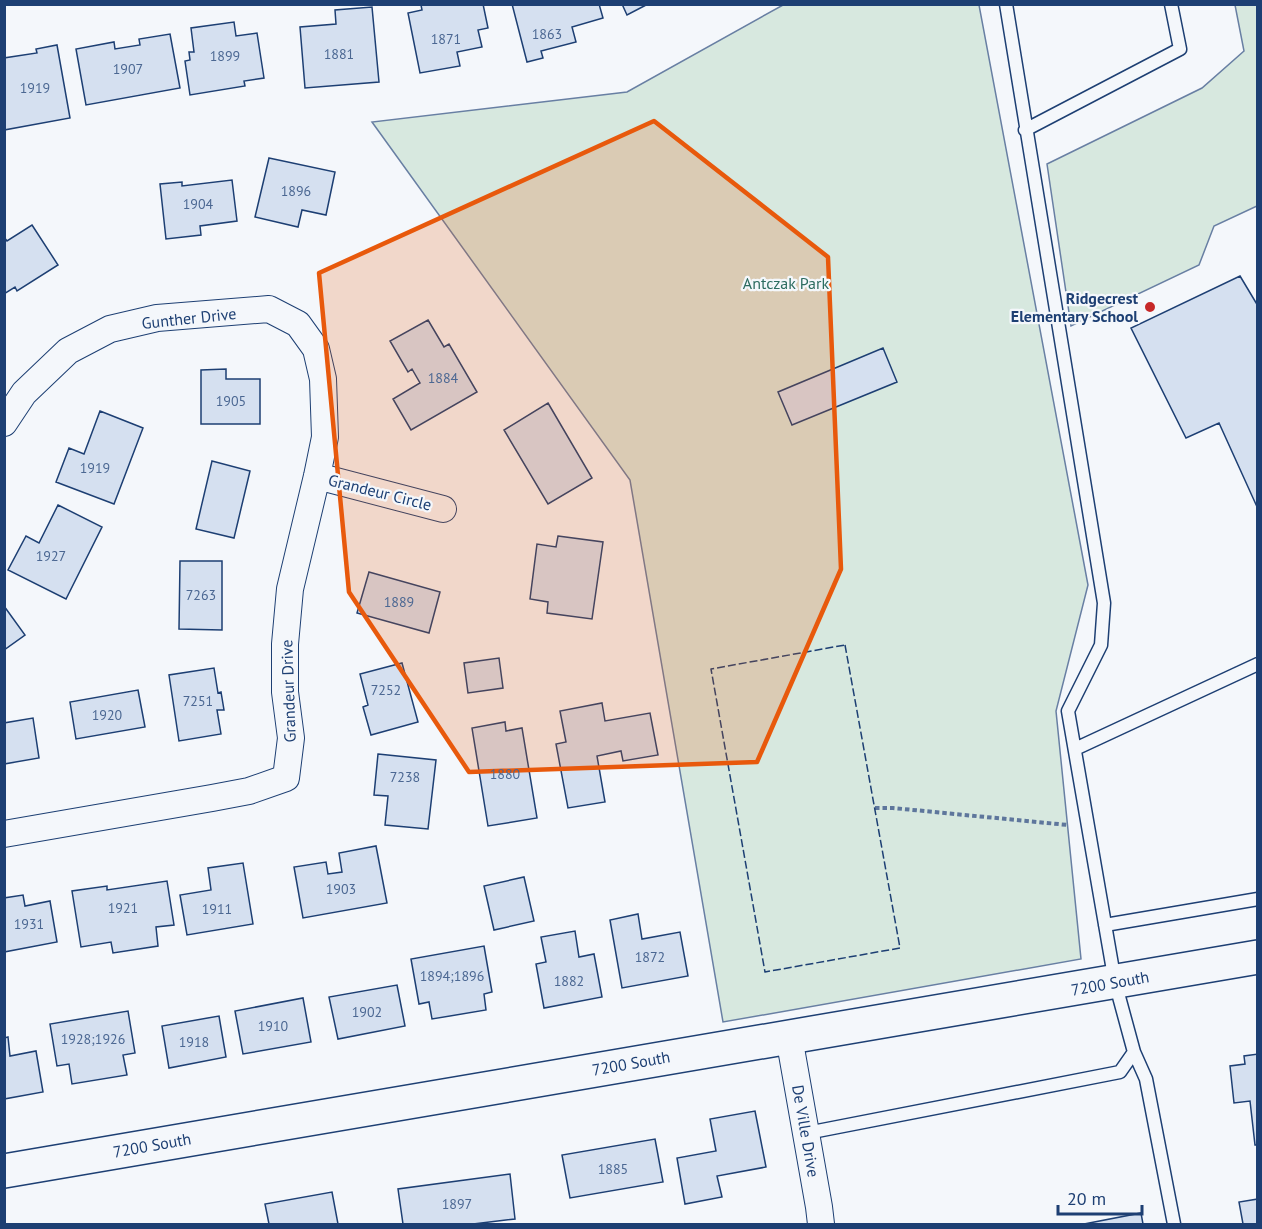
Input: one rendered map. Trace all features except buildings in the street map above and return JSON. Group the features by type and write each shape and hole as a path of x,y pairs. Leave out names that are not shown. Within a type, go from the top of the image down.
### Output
{"street":[{"name":"Gunther Drive","path":"4,423 24,393 68,351 110,329 157,318 269,309"},
{"name":"Grandeur Drive","path":"4,834 249,791 286,778 291,738 285,682 285,644 290,589 325,437 323,379 316,349 298,324 269,309"},
{"name":"Grandeur Circle","path":"317,476 443,508"},
{"name":"7200 South","path":"4,1171 1257,957"},
{"name":"De Ville Drive","path":"789,1037 821,1224"}],"lane":[{"path":"1006,4 1104,603 1101,645 1068,711 1115,982 1134,1052 1146,1079 1174,1224"},
{"path":"1025,130 1180,49 1171,4"},
{"path":"1075,749 1257,664"},
{"path":"1105,925 1257,899"},
{"path":"807,1133 1120,1072 1134,1052"}],"path":[{"path":"875,808 892,807 1088,827"}],"highlighted area":[{"path":"654,121 828,257 841,569 757,762 469,772 349,592 319,273"}],"green space":[{"name":"Antczak Park","path":"783,5 979,5 1088,585 1056,711 1081,959 723,1022 630,480 372,122 627,92"},
{"path":"1235,5 1257,5 1257,206 1214,226 1199,265 1071,326 1047,164 1202,88 1244,51"}],"fence":[{"path":"845,645 900,948 765,972 711,669 845,645"}],"place":[{"name":"Ridgecrest Elementary School","path":"1150,307"}]}
